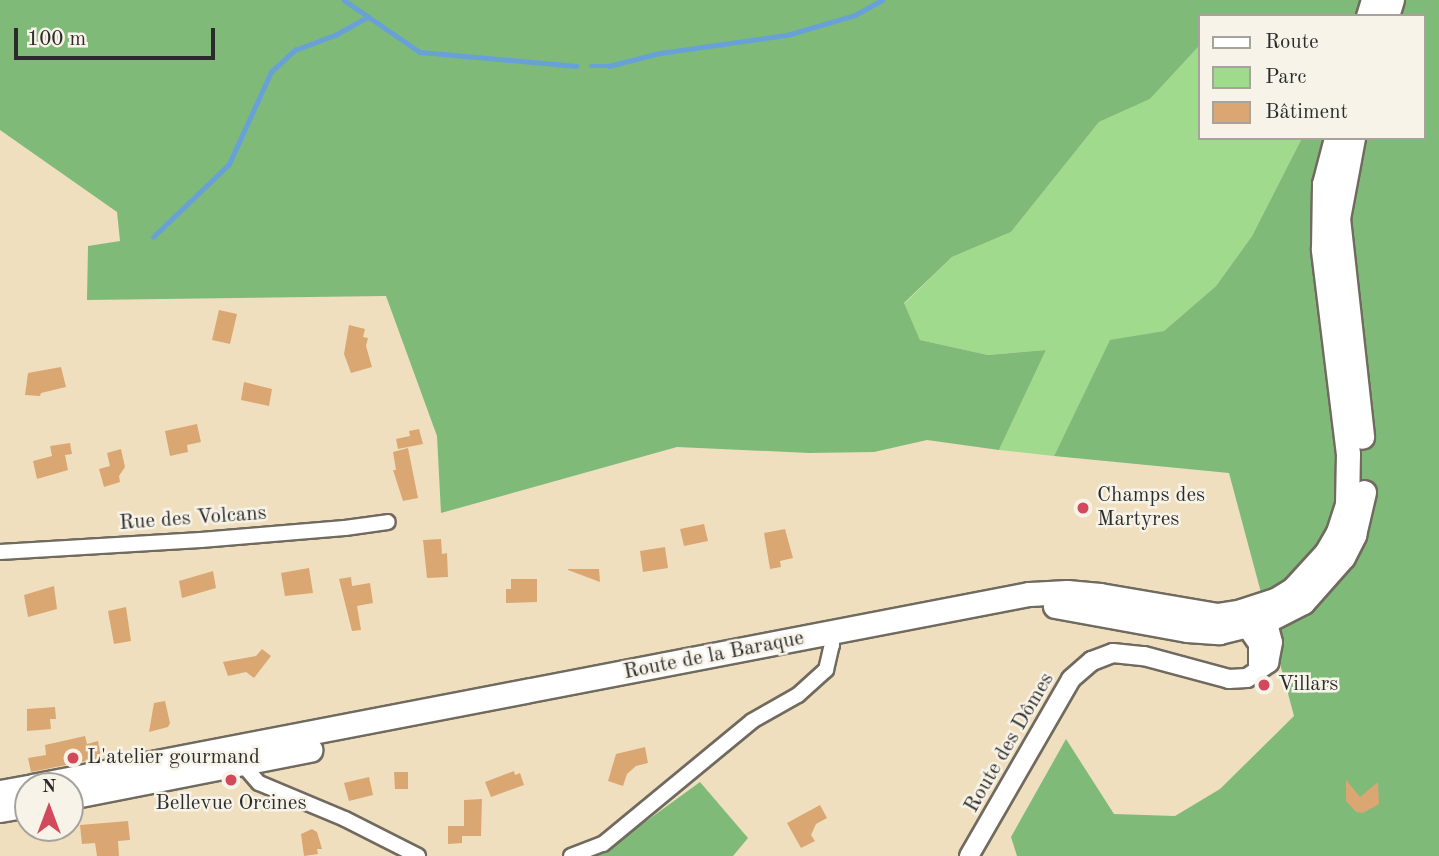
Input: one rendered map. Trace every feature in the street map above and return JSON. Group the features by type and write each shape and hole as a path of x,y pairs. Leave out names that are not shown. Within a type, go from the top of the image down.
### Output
{"main road":[{"path":"1335,140 1324,184 1324,249 1356,452"},
{"path":"1353,140 1338,218 1356,452"},
{"name":"Route de la Baraque","path":"84,778 235,756 831,639 1036,606 1067,606 1187,630 1219,632 1277,599 1307,576 1326,553 1338,532 1347,505 1356,452"},
{"name":"Route de la Baraque","path":"1244,620 1267,617 1303,602 1343,557 1354,535 1362,507 1356,452"},
{"name":"Route de la Baraque","path":"84,794 235,756"}],"street":[{"name":"Route de la Baraque","path":"1267,617 1297,599 1316,581 1335,556 1345,534 1347,505"},
{"name":"Rue des Volcans","path":"0,552 201,540 388,522"},
{"path":"1258,672 1269,663 1273,642 1267,617"},
{"path":"1244,620 1258,644 1258,672"},
{"path":"571,856 603,844 752,721 798,695 826,670 831,639"},
{"name":"Route des Dômes","path":"970,856 1071,678 1091,661 1113,653 1144,656 1229,680 1247,678 1258,672"},
{"path":"235,756 259,783 345,819 418,856"}],"green space":[{"path":"0,0 1439,0 1439,856 1017,856 1011,837 1066,739 1114,814 1175,816 1220,789 1294,716 1229,473 1054,456 1110,340 1164,331 1216,286 1252,236 1301,140 1425,140 1425,14 1198,14 1198,47 1150,99 1099,122 1011,232 952,257 904,303 920,340 988,355 1046,350 999,450 927,440 874,452 809,453 677,447 441,513 437,436 386,296 87,300 88,246 120,241 117,212 0,130"},
{"path":"1198,47 1198,140 1301,140 1252,236 1216,286 1164,331 1110,341 1054,456 999,450 1046,350 988,355 920,340 904,304 952,257 1011,232 1099,122 1150,99"},
{"path":"700,782 748,838 733,856 591,856 601,854"}],"building":[{"path":"219,310 237,314 230,344 212,340"},
{"path":"349,325 365,329 363,337 368,338 366,346 372,367 351,373 344,354"},
{"path":"61,367 66,387 41,393 40,396 25,395 28,373"},
{"path":"244,382 272,389 269,406 241,400"},
{"path":"197,424 201,442 187,445 188,452 170,456 165,431"},
{"path":"419,429 423,444 398,449 396,439 410,436 409,431"},
{"path":"70,443 72,454 65,455 68,470 37,479 33,461 52,456 50,446"},
{"path":"408,448 418,498 403,501 393,470 396,470 393,452"},
{"path":"121,449 125,467 119,476 120,482 104,487 99,469 110,466 107,453"},
{"path":"704,524 708,541 684,546 680,529"},
{"path":"785,529 793,558 780,561 781,567 770,569 764,533"},
{"path":"441,539 442,554 447,553 448,577 427,578 423,540"},
{"path":"665,547 668,568 643,572 640,551"},
{"path":"309,568 313,593 285,596 281,573"},
{"path":"599,569 600,582 568,570"},
{"path":"213,571 216,588 182,598 179,581"},
{"path":"351,577 352,586 370,583 373,603 357,606 361,630 352,631 339,579"},
{"path":"511,579 537,579 537,602 506,603 506,589 511,589"},
{"path":"54,586 57,609 28,617 24,595"},
{"path":"126,607 131,641 114,644 108,611"},
{"path":"262,649 271,656 254,678 246,672 228,676 223,662 256,656"},
{"path":"165,701 170,723 168,727 149,732 154,703"},
{"path":"55,707 56,719 50,719 51,729 27,731 27,709"},
{"path":"85,736 87,744 98,741 101,758 31,772 28,758 46,755 45,745"},
{"path":"645,747 648,763 636,766 627,774 623,786 608,781 616,754"},
{"path":"514,771 515,775 520,773 524,785 491,797 485,782"},
{"path":"394,772 408,772 408,789 395,789"},
{"path":"369,777 373,795 349,801 344,783"},
{"path":"1346,780 1360,797 1378,782 1379,804 1363,813 1356,812 1346,801"},
{"path":"482,799 481,836 462,836 462,843 448,844 448,826 464,826 464,800"},
{"path":"820,805 827,818 816,824 811,835 815,841 801,848 787,823"},
{"path":"128,821 130,840 118,841 119,856 97,856 95,843 82,844 84,825"},
{"path":"312,829 317,832 322,849 317,849 318,854 304,856 301,834"}],"waterway":[{"path":"344,0 420,52 576,66"},
{"path":"591,66 609,66 660,53 787,35 855,15 882,0"},
{"path":"153,237 229,164 271,72 295,50 335,35 368,17"}],"place":[{"name":"Champs des Martyres","path":"1083,508"},
{"name":"Villars","path":"1264,685"},
{"name":"L'atelier gourmand","path":"73,758"},
{"name":"Bellevue Orcines","path":"231,780"}]}
